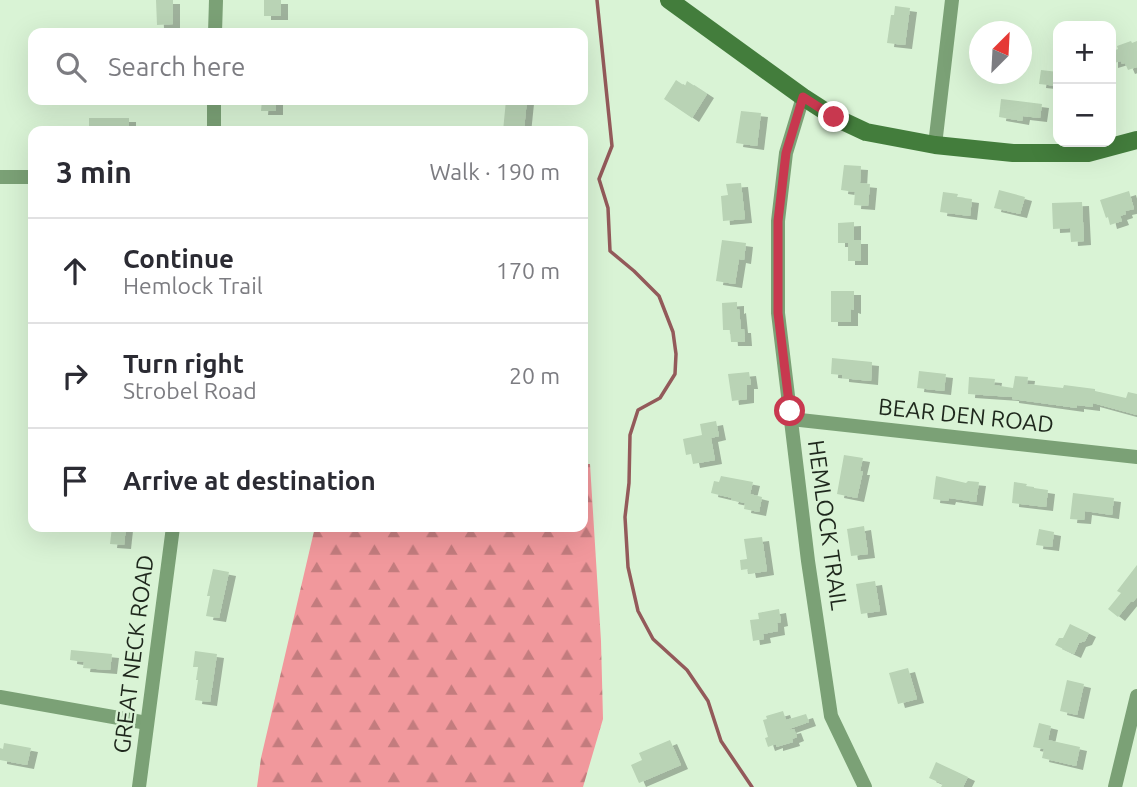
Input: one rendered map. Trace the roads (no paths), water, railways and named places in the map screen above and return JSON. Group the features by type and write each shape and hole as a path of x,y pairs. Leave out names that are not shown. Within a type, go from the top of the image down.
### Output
{"street":[{"path":"215,28 216,0"},
{"path":"669,0 803,97 834,117 866,132 934,145 1013,153 1088,153 1137,140"},
{"path":"934,145 952,0"},
{"name":"HEMLOCK TRAIL","path":"803,97 786,153 778,221 778,313 808,561 831,716 865,787"},
{"path":"214,105 214,126"},
{"path":"0,177 28,177"},
{"name":"BEAR DEN ROAD","path":"791,419 1137,457"},
{"name":"GREAT NECK ROAD","path":"139,787 172,532"},
{"path":"1115,787 1137,696"},
{"path":"0,697 147,723"}],"waterway":[{"path":"597,0 612,146 599,179 608,208 610,251 659,296 673,332 676,354 675,374 660,398 638,410 630,435 625,517 628,567 638,611 653,639 687,670 708,701 721,741 752,787"}]}
